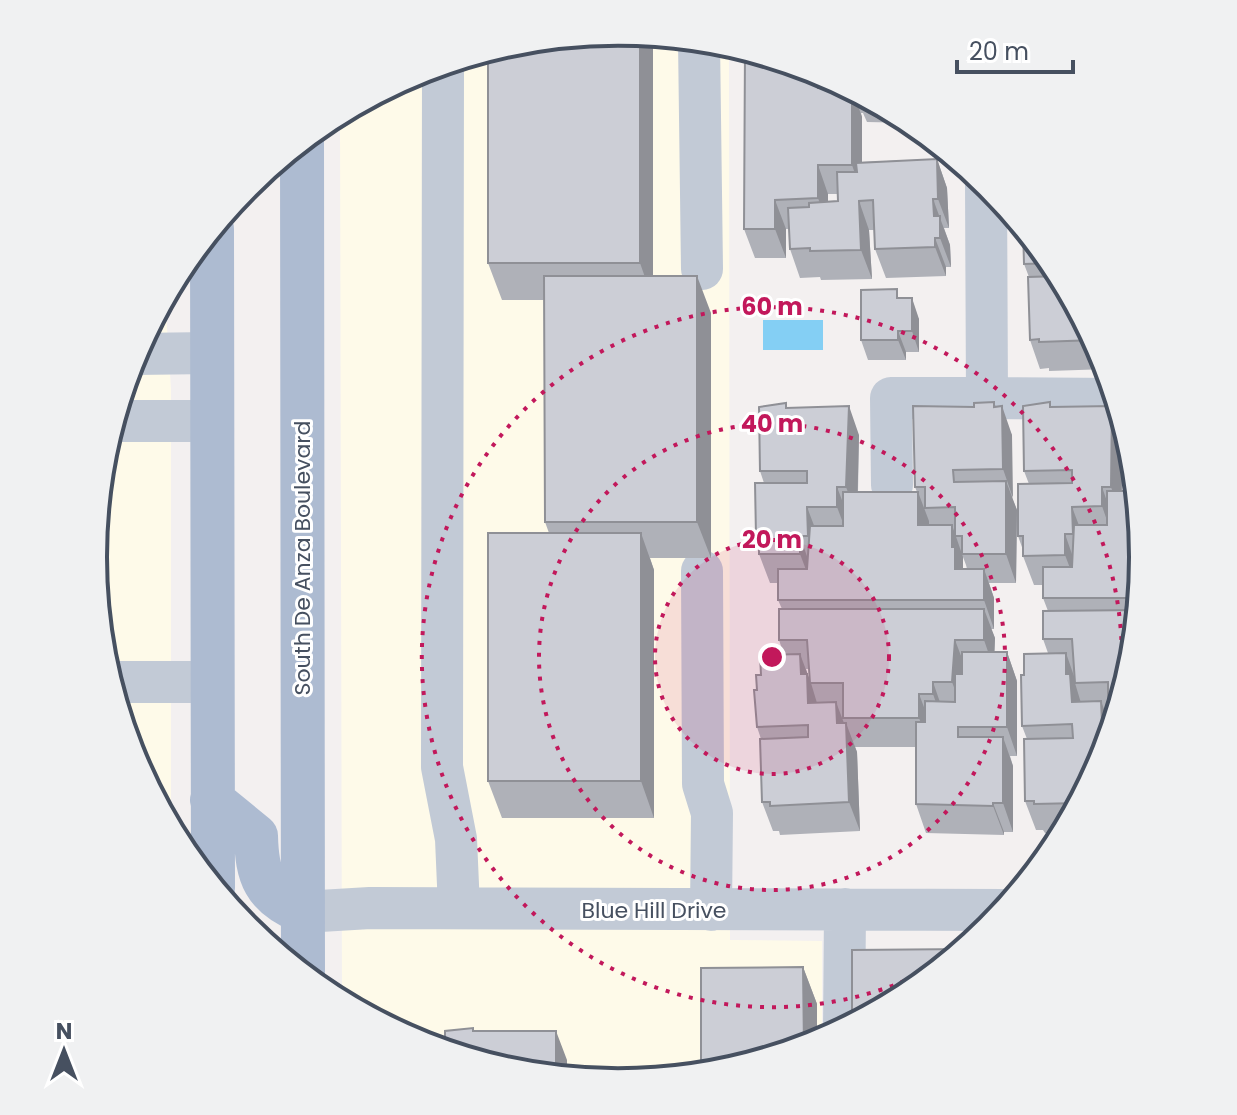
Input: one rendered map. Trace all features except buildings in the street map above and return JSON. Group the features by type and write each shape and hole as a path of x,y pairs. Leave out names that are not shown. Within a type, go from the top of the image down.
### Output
{"main road":[{"name":"South De Anza Boulevard","path":"302,156 303,960"},
{"path":"212,248 213,869"},
{"path":"212,800 256,836 257,865 268,890 281,903 303,912"}],"street":[{"path":"699,53 702,269"},
{"path":"443,77 442,767 456,839 459,908"},
{"path":"986,202 987,398"},
{"path":"150,354 211,353"},
{"path":"892,485 891,398 1105,399"},
{"path":"125,421 211,421"},
{"path":"702,571 703,784 712,813 711,910"},
{"path":"122,682 213,682"},
{"name":"Blue Hill Drive","path":"303,912 370,908 989,910"},
{"path":"844,1016 845,909"}],"shaded area":[{"path":"652,47 729,58 730,940 822,941 822,1026 751,1052 685,1065 585,1068 519,1059 454,1042 392,1016 342,988 340,128 392,99 454,73 486,63 552,50"},
{"path":"166,319 171,389 171,804 146,753 124,690 111,624 107,558 111,491 124,425 146,362"}],"water":[{"path":"763,320 823,320 823,350 763,350"}]}
